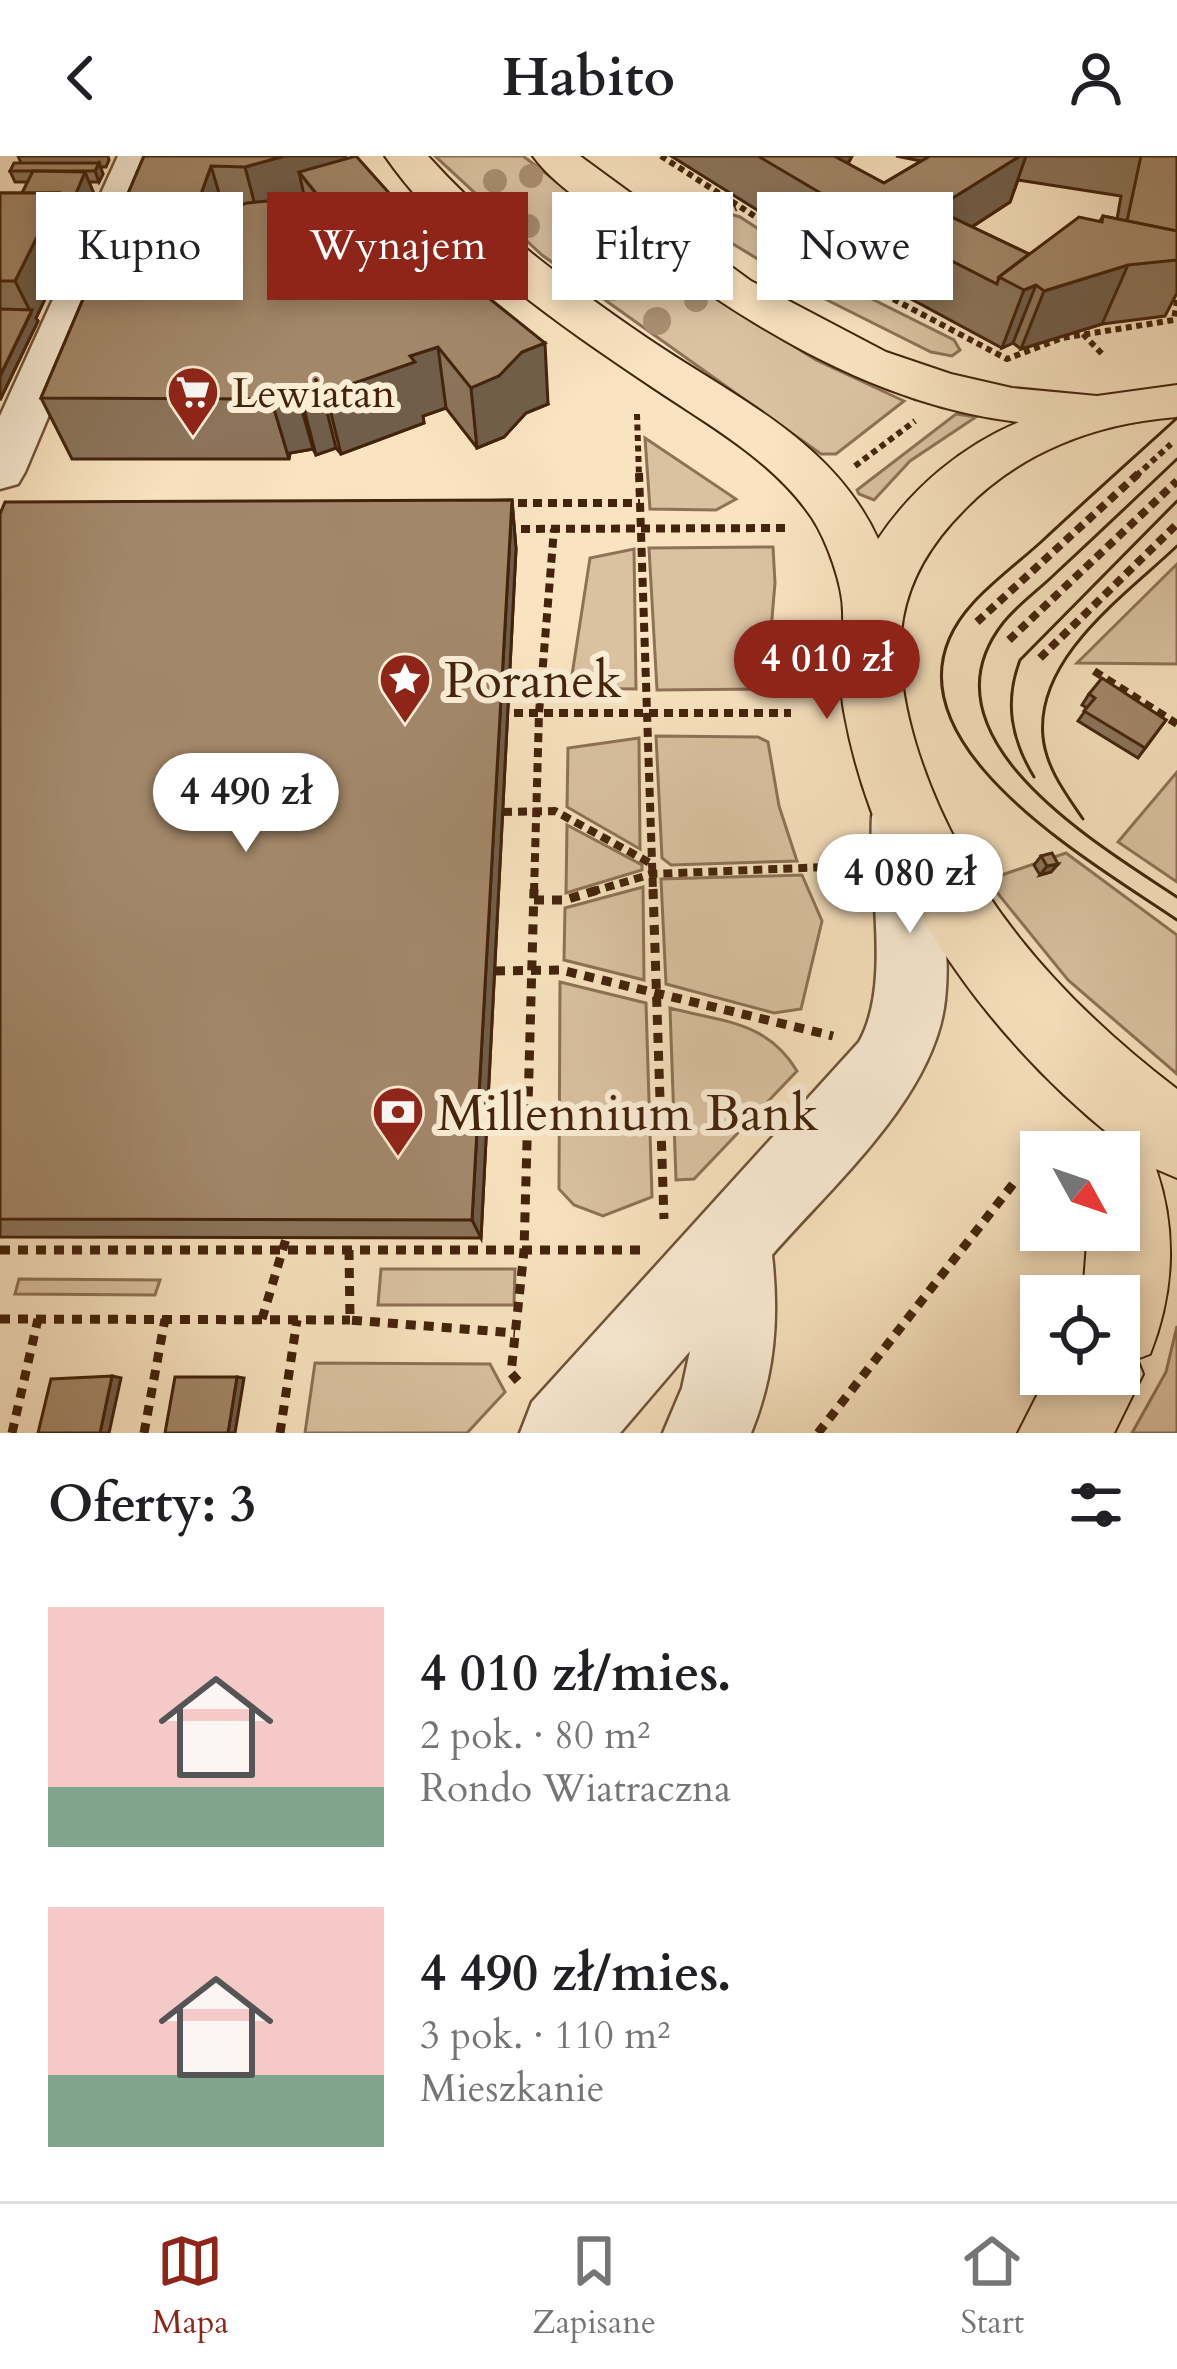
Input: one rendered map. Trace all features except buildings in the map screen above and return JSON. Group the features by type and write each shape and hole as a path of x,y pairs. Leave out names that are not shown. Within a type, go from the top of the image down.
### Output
{"main road":[{"path":"406,156 460,213 545,286 760,435 805,474 839,517 872,610 874,704 904,816 953,904 1091,1106 1101,1131"},
{"path":"554,156 702,267 809,333 889,372 1012,407 1162,410"},
{"path":"872,610 905,545 936,503 964,477 1062,424 1162,410"},
{"path":"1017,994 1105,1082 1177,1138"},
{"path":"1063,1433 1086,1395"}],"street":[{"path":"0,472 138,156"},
{"path":"544,1412 683,1245 885,1068 901,1042 913,999 913,948 903,875 904,816"},
{"path":"683,1245 739,1318 718,1411 706,1433"}],"path":[{"path":"662,156 757,220"},
{"path":"733,210 737,208"},
{"path":"895,300 1007,359 1082,333 1176,320 1177,300"},
{"path":"1082,333 1104,356"},
{"path":"977,622 1162,410"},
{"path":"0,1250 524,1251 683,1245 656,994 637,414"},
{"path":"840,478 920,417"},
{"path":"1009,640 1177,481"},
{"path":"497,502 640,503"},
{"path":"1040,658 1177,524"},
{"path":"486,529 786,528"},
{"path":"544,1412 512,1372 524,1251 539,713 554,529"},
{"path":"1094,671 1177,724"},
{"path":"485,713 791,713"},
{"path":"503,812 555,811 652,869"},
{"path":"534,900 565,900 652,869 827,867"},
{"path":"495,970 561,970 852,1040"},
{"path":"818,1433 1017,1179"},
{"path":"262,1319 286,1250 291,1215"},
{"path":"349,1250 350,1320"},
{"path":"0,1319 350,1320 515,1333"},
{"path":"12,1433 38,1319"},
{"path":"144,1433 164,1319"},
{"path":"280,1433 297,1320"}],"shaded area":[{"path":"435,156 523,156 571,192 552,192 552,262 528,242 528,192 474,192"},
{"path":"733,215 757,228 757,259 733,244"},
{"path":"605,300 720,300 816,360 904,401 836,454 821,454"},
{"path":"827,300 874,300 954,340 960,350 952,356 931,352"},
{"path":"956,414 976,417 910,461 874,500 859,494 857,490"},
{"path":"645,438 736,499 716,510 650,509"},
{"path":"773,547 775,583 766,689 657,690 649,548"},
{"path":"634,549 636,689 570,688 590,558"},
{"path":"1177,564 1177,664 1077,663"},
{"path":"656,736 758,737 768,742 779,806 797,861 671,865 662,858"},
{"path":"639,738 640,849 567,807 568,748"},
{"path":"1177,772 1177,882 1118,842"},
{"path":"567,825 642,865 642,870 566,893"},
{"path":"1066,853 1177,935 1177,1074 1068,980 987,880"},
{"path":"802,875 822,921 801,1009 774,1013 666,984 661,879"},
{"path":"643,887 644,980 564,960 565,908"},
{"path":"560,982 646,1003 652,1197 603,1216 574,1205 559,1189"},
{"path":"670,1008 758,1033 797,1071 694,1179 676,1180"},
{"path":"381,1269 515,1269 514,1305 378,1305"},
{"path":"19,1279 160,1280 155,1295 15,1294"},
{"path":"1177,1326 1177,1433 1132,1433 1166,1372"},
{"path":"315,1363 490,1364 505,1392 467,1433 305,1433"}],"tram line":[{"path":"1177,418 973,603 945,651 944,698 964,744 999,787 1044,827 1177,920"},
{"path":"1177,459 1015,609 982,665 982,707 998,746 1027,783 1064,818 1177,897"},
{"path":"1034,777 1012,720 1012,691 1020,660 1177,501"},
{"path":"1083,819 1048,759 1044,708 1054,680 1088,629 1177,546"}],"place":[{"name":"Lewiatan","path":"193,438"},
{"name":"Poranek","path":"405,725"},
{"name":"Millennium Bank","path":"398,1158"}]}
